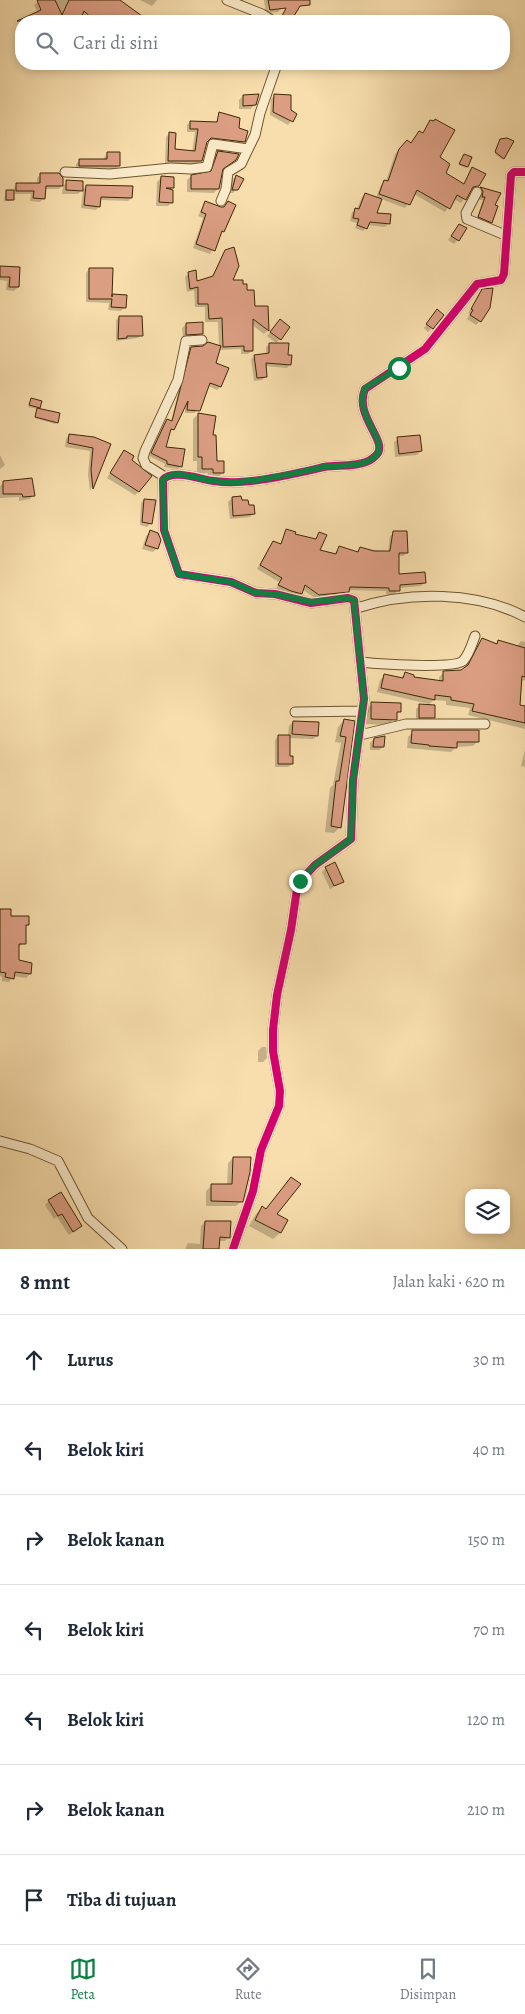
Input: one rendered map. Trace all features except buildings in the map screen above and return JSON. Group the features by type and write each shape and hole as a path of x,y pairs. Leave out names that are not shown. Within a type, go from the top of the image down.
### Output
{"street":[{"path":"227,0 264,15"},
{"path":"221,201 228,172 242,164 255,135 260,113 276,70"},
{"path":"65,172 110,174 171,168 207,167 213,144 248,149"},
{"path":"202,340 186,341 178,380 145,451 143,458 146,465 165,476 189,475 216,482 265,478 366,463 378,455 379,450 376,438 362,408 365,388 425,349 477,284 500,280 504,274 505,235 511,175 514,172 525,172"},
{"path":"477,192 466,213 467,219 505,235"},
{"path":"165,476 163,480 164,530 179,574 231,582 256,593 275,594 306,602 348,598 354,600 357,608 356,623 364,682 363,711 353,780 351,839 315,865 300,881 297,889 291,930 277,995 273,1030 273,1051 280,1091 279,1106 261,1150 253,1191 233,1249"},
{"path":"357,608 388,600 457,599 499,606 525,617"},
{"path":"362,662 400,666 456,664 464,659 475,636"},
{"path":"295,712 363,711"},
{"path":"360,735 406,724 485,724"},
{"path":"0,1140 30,1149 58,1161 88,1218 122,1249"}],"cycle path":[{"path":"233,1249 253,1191 261,1150 279,1106 280,1091 273,1051 273,1030 277,995 291,930 297,889 300,881 315,865 351,839 353,780 364,699 354,600 348,598 311,603 275,594 256,593 231,582 179,574 164,530 163,480 173,475 180,475 226,482 255,481 324,467 356,465 374,457 378,453 379,447 366,417 363,399 365,389 425,349 477,284 501,280 504,274 511,175 514,172 525,172"}],"route":[{"path":"300,881 315,865 351,839 353,780 364,699 364,682 356,623 357,608 354,600 348,598 311,602 300,601 275,594 256,593 231,582 185,577 179,574 175,568 164,530 163,480 165,476 189,475 216,482 224,482 292,475 324,467 366,463 378,455 379,450 376,438 362,408 363,393 365,388 399,368"}]}
